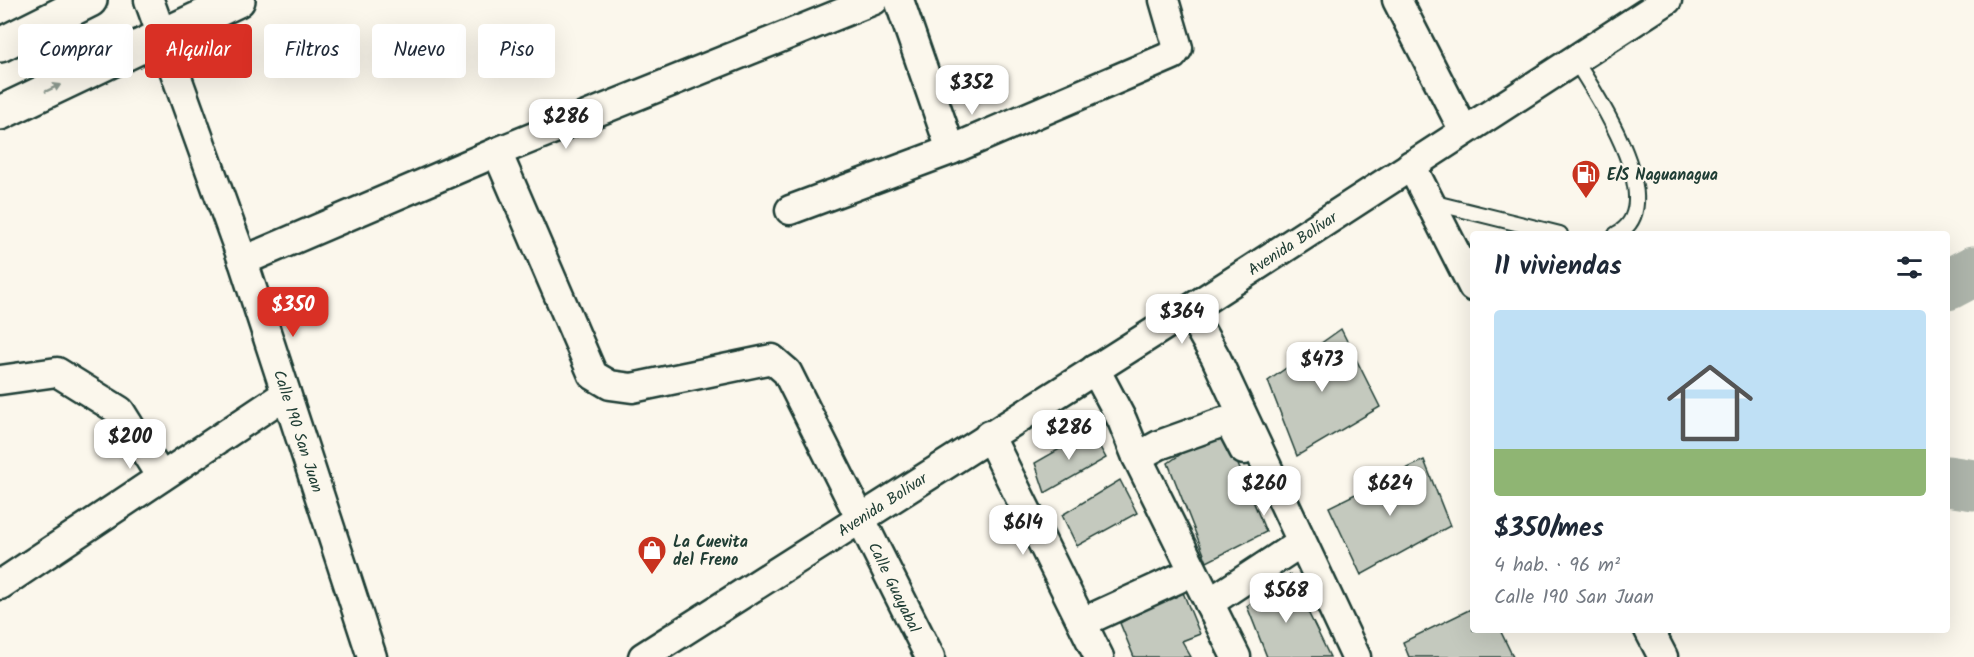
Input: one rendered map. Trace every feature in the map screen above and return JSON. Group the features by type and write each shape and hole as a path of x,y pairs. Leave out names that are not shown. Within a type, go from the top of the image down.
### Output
{"main road":[{"path":"0,45 90,0"},
{"path":"189,24 238,0"},
{"path":"0,113 145,45"}],"street":[{"name":"Calle 190 San Juan","path":"149,0 158,24"},
{"path":"243,261 497,152 874,0"},
{"path":"898,0 951,150"},
{"path":"790,210 951,150 1173,55 1178,48 1164,0"},
{"path":"1397,0 1464,131"},
{"name":"Avenida Bolívar","path":"643,657 1189,310 1574,60 1656,3"},
{"name":"Calle 190 San Juan","path":"178,78 243,261 372,657"},
{"name":"Calle Guayabal","path":"497,152 593,375 610,386 632,388 772,359 787,372 930,657"},
{"path":"1411,165 1470,282"},
{"path":"1189,310 1216,358 1356,657"},
{"path":"0,380 57,372 120,411 161,477"},
{"path":"1088,374 1122,420 1137,457 1236,657"},
{"path":"1088,374 1177,579 1218,657"},
{"path":"0,585 286,394"},
{"path":"1137,457 1160,445 1224,422 1227,423 1256,471 1344,657"},
{"path":"989,435 1099,657"},
{"path":"1209,603 1292,549"},
{"path":"1083,622 1177,579"},
{"path":"1650,633 1663,657"}],"lane":[{"path":"1574,60 1610,118 1630,163 1636,195 1633,217 1622,231"},
{"path":"1430,201 1548,231"}],"building":[{"path":"1341,329 1380,407 1297,456 1268,381"},
{"path":"1222,426 1266,532 1207,562 1168,463"},
{"path":"1091,431 1106,458 1045,493 1035,463"},
{"path":"1424,460 1450,526 1361,575 1329,507"},
{"path":"1120,480 1137,513 1077,546 1062,515"},
{"path":"1290,575 1330,657 1267,657 1247,606"},
{"path":"1182,590 1200,634 1182,641 1191,657 1134,657 1120,623"},
{"path":"1470,609 1470,633 1501,633 1513,657 1409,657 1403,642"}],"waterway":[{"path":"1950,283 1974,271"},
{"path":"1950,481 1974,485"}],"place":[{"name":"E/S Naguanagua","path":"1586,200"},
{"name":"La Cuevita del Freno","path":"652,576"}]}
